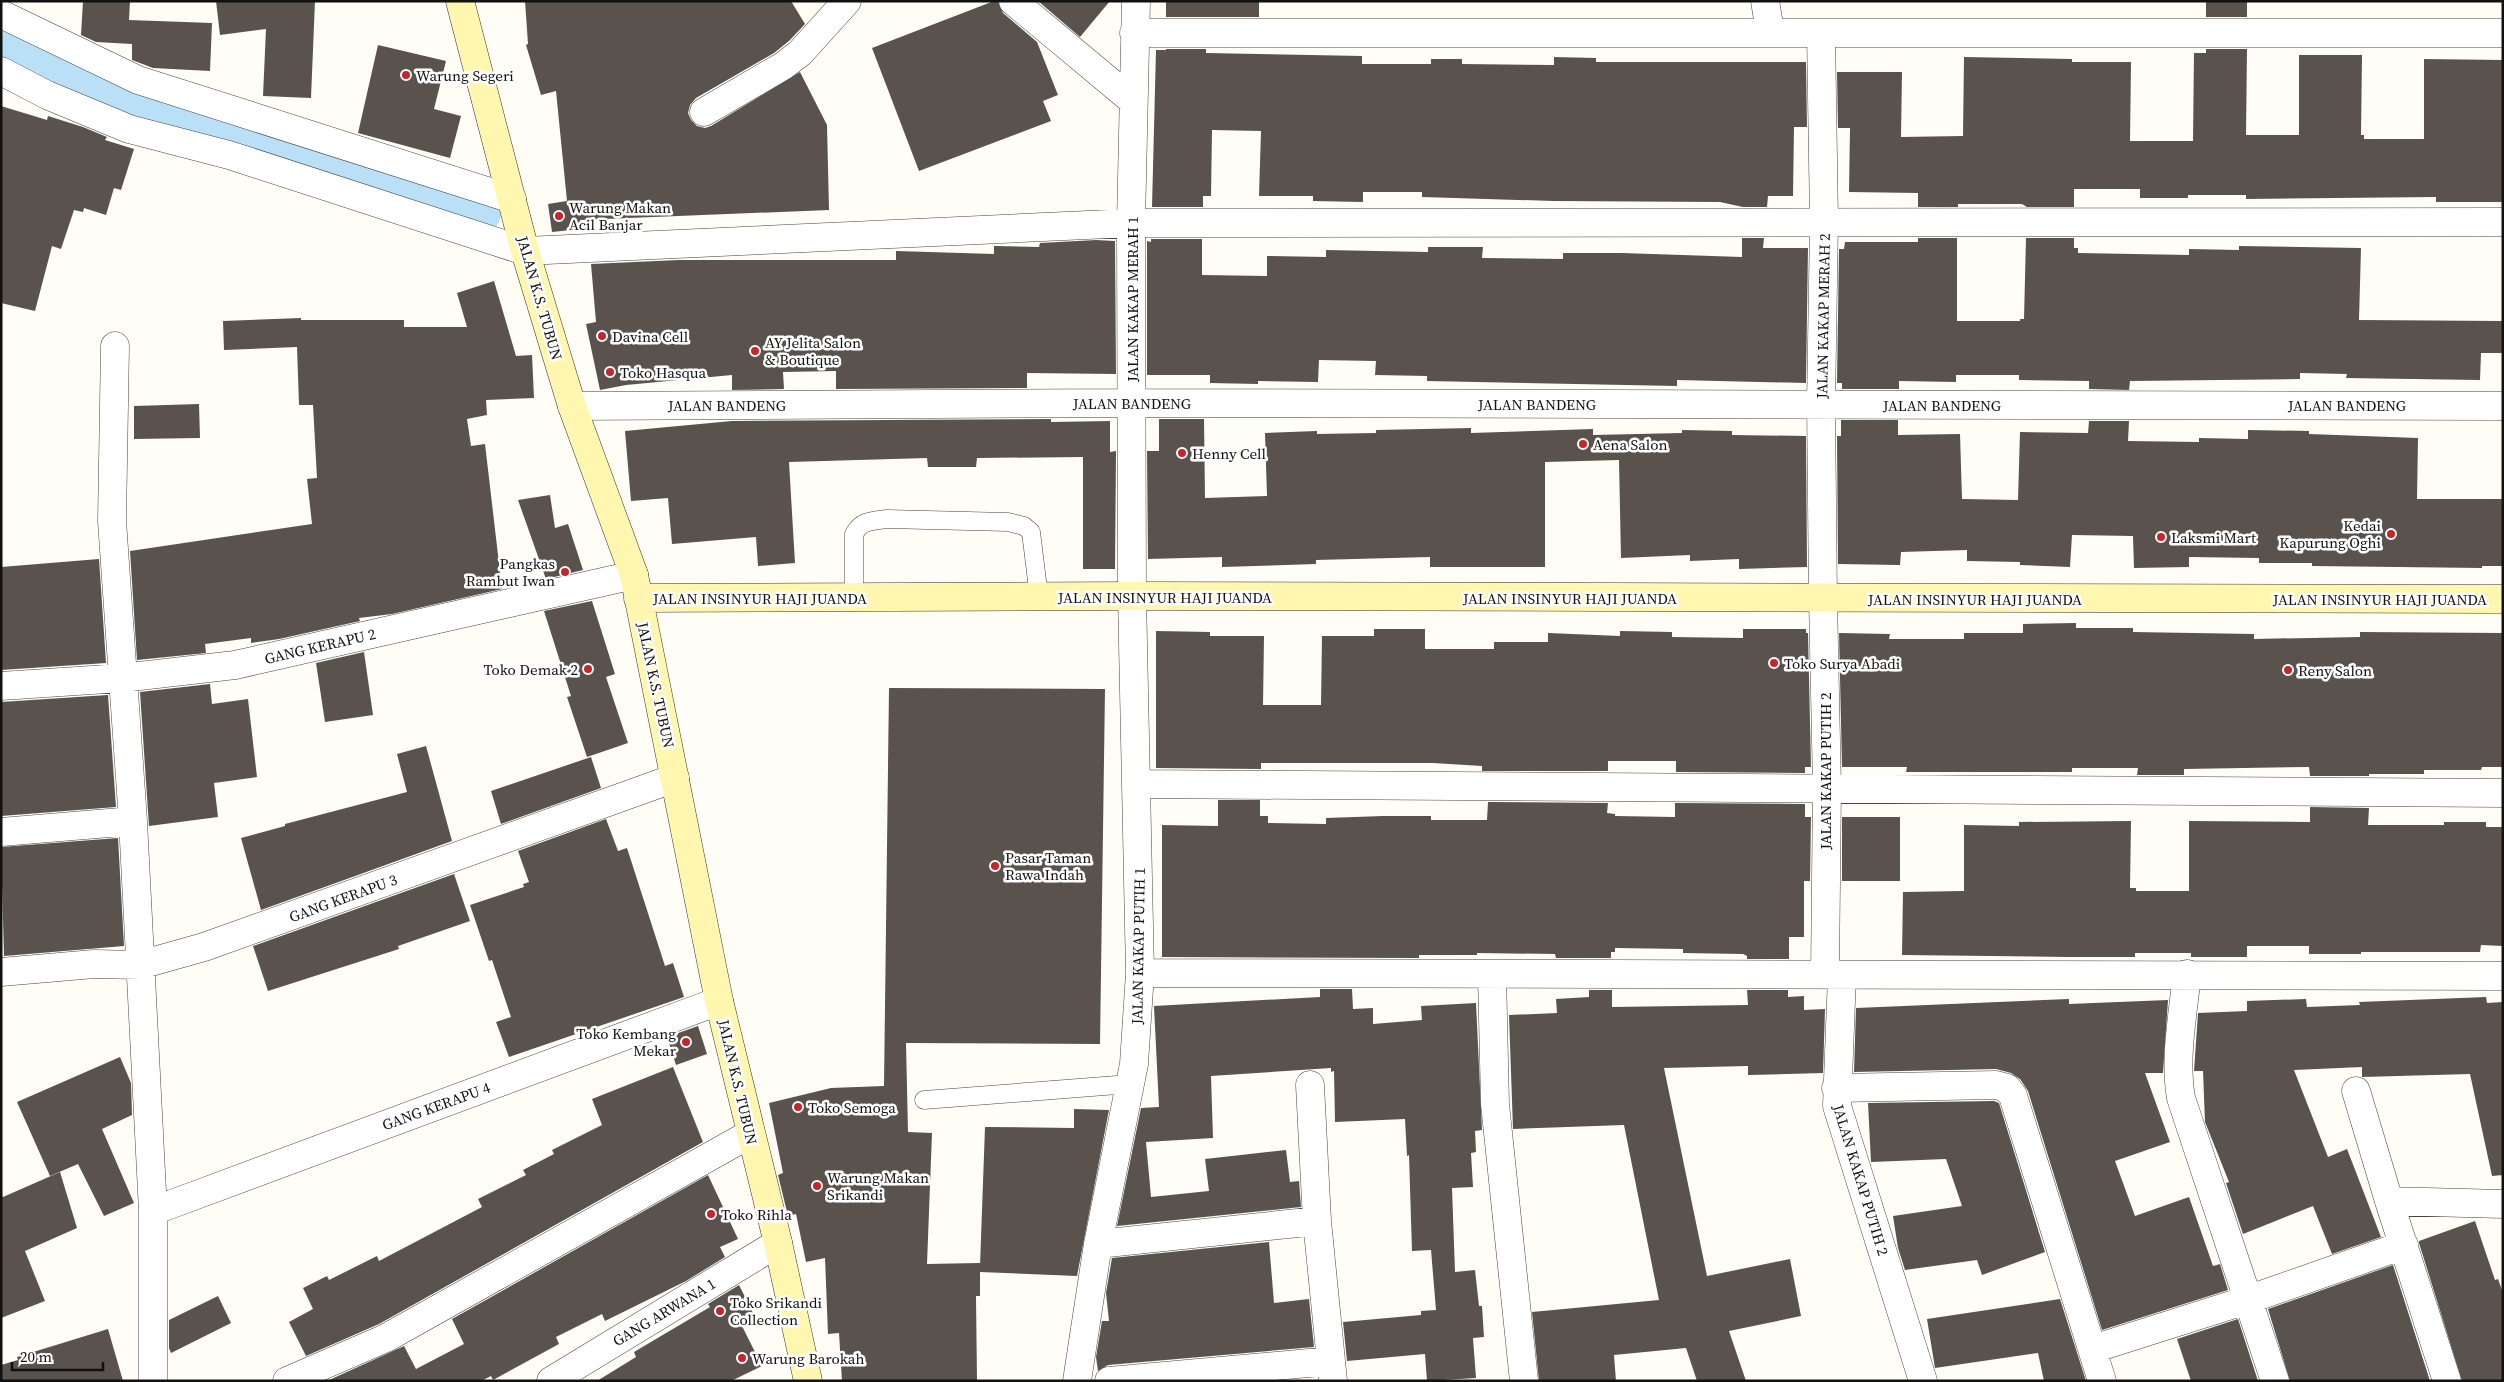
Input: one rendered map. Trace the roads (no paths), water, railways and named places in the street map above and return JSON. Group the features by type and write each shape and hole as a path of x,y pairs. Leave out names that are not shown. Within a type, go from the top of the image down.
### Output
{"street":[{"name":"JALAN K.S. TUBUN","path":"460,1 525,251 572,406 636,586 719,1001 778,1243 808,1381"},
{"path":"704,112 783,66 800,53 848,1"},
{"path":"1013,1 1133,101"},
{"name":"JALAN KAKAP MERAH 1","path":"1132,596 1131,223 1136,1"},
{"path":"1765,1 1770,31"},
{"path":"1,14 138,80 512,199"},
{"path":"1134,32 2503,32"},
{"name":"JALAN KAKAP MERAH 2","path":"1821,33 1824,222 1822,405 1823,599"},
{"path":"1,71 47,95 129,129 229,155 525,251 1131,223 2503,222"},
{"path":"115,346 112,521 133,821 153,1211 153,1381"},
{"name":"JALAN BANDENG","path":"572,406 1132,403 2503,406"},
{"name":"GANG KERAPU 2","path":"1,686 122,678 235,665 636,586"},
{"name":"JALAN INSINYUR HAJI JUANDA","path":"636,586 854,597 2503,599"},
{"name":"JALAN KAKAP PUTIH 1","path":"1077,1381 1098,1244 1134,1064 1140,973 1138,784 1132,596"},
{"name":"JALAN KAKAP PUTIH 2","path":"1823,599 1836,1088 1841,1123 1923,1381"},
{"name":"GANG KERAPU 3","path":"1,972 94,964 140,964 204,947 675,778"},
{"path":"1138,784 2503,794"},
{"path":"1,832 133,821"},
{"path":"1140,973 2503,976"},
{"path":"2187,974 2178,1080 2181,1098 2275,1381"},
{"path":"1492,975 1495,1104 1524,1381"},
{"name":"GANG KERAPU 4","path":"153,1211 719,1001"},
{"path":"1836,1088 1996,1084 2007,1088 2013,1096 2102,1381"},
{"path":"1109,1381 1332,1371 1317,1221 1310,1085"},
{"path":"2356,1091 2447,1381"},
{"path":"287,1381 386,1338 750,1134"},
{"path":"2389,1201 2503,1204"},
{"path":"1098,1244 1317,1221"},
{"name":"GANG ARWANA 1","path":"551,1381 778,1243"},
{"path":"2093,1349 2247,1300 2404,1245"}],"lane":[{"path":"854,597 854,534 859,525 867,521 887,519 1008,522 1024,526 1031,532 1039,597"},
{"path":"924,1100 1130,1084"}],"waterway":[{"path":"1,42 134,108 474,210"}],"place":[{"name":"Warung Segeri","path":"406,75"},
{"name":"Warung Makan Acil Banjar","path":"559,216"},
{"name":"Davina Cell","path":"602,336"},
{"name":"AY Jelita Salon & Boutique","path":"755,351"},
{"name":"Toko Hasqua","path":"610,372"},
{"name":"Aena Salon","path":"1583,444"},
{"name":"Henny Cell","path":"1182,453"},
{"name":"Kedai Kapurung Oghi","path":"2391,534"},
{"name":"Laksmi Mart","path":"2161,537"},
{"name":"Pangkas Rambut Iwan","path":"565,572"},
{"name":"Toko Surya Abadi","path":"1774,663"},
{"name":"Toko Demak 2","path":"588,669"},
{"name":"Reny Salon","path":"2288,670"},
{"name":"Pasar Taman Rawa Indah","path":"995,866"},
{"name":"Toko Kembang Mekar","path":"686,1042"},
{"name":"Toko Semoga","path":"798,1107"},
{"name":"Warung Makan Srikandi","path":"817,1186"},
{"name":"Toko Rihla","path":"711,1214"},
{"name":"Toko Srikandi Collection","path":"720,1311"},
{"name":"Warung Barokah","path":"742,1358"}]}
